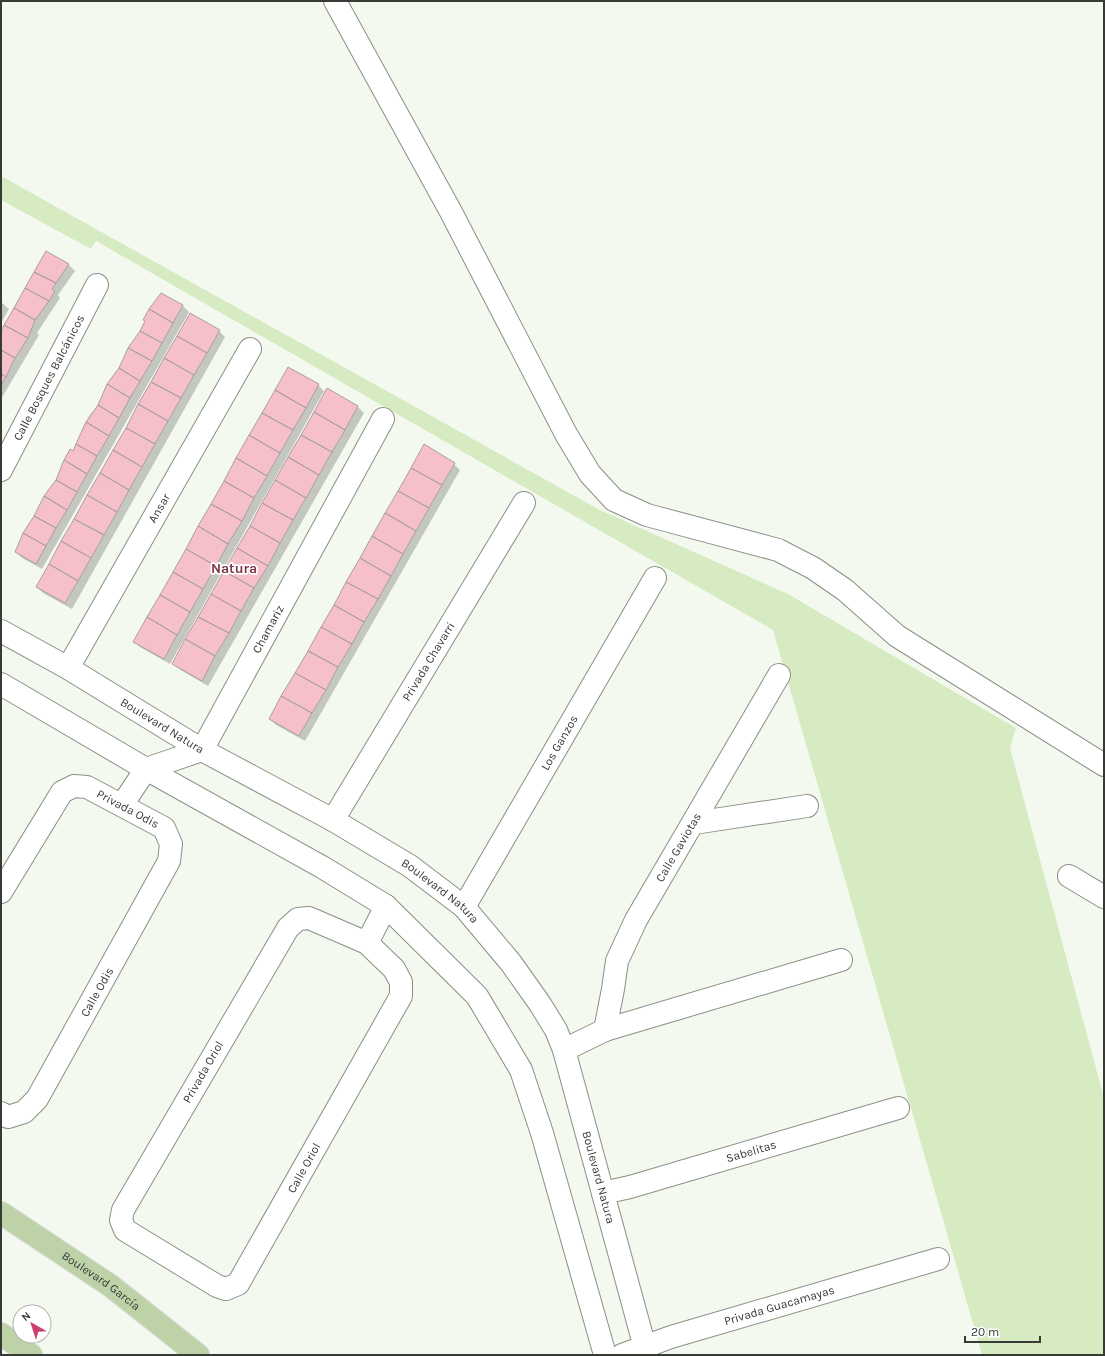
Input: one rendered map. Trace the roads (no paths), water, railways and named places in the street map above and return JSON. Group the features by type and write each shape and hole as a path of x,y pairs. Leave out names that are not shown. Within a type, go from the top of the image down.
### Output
{"main road":[{"name":"Boulevard García","path":"1,1213 111,1286 198,1355"},
{"path":"1,1334 31,1355"}],"street":[{"path":"334,1 451,212 566,434 590,474 614,500 647,514 778,550 813,568 845,590 897,636 1104,765"},
{"name":"Calle Bosques Balcánicos","path":"1,470 98,286"},
{"name":"Ansar","path":"68,668 250,349"},
{"name":"Chamariz","path":"202,750 383,419"},
{"name":"Privada Chavarri","path":"333,820 524,503"},
{"name":"Los Ganzos","path":"464,907 655,578"},
{"name":"Boulevard Natura","path":"1,631 68,668 202,750 333,820 410,866 464,907 511,963 556,1030 564,1050 645,1350"},
{"name":"Calle Gaviotas","path":"605,1030 617,960 636,920 694,823 778,675"},
{"path":"1,684 146,769 322,867 386,906 477,996 521,1070 542,1133 605,1355"},
{"path":"122,805 146,769 202,750"},
{"name":"Privada Odis","path":"1,892 62,792 74,786 87,787 164,828 171,844"},
{"path":"694,823 807,806"},
{"name":"Calle Odis","path":"1,1113 8,1117 24,1112 37,1099 169,861 171,844"},
{"path":"1069,876 1104,897"},
{"path":"367,942 386,906"},
{"name":"Calle Oriol","path":"125,1230 216,1286 226,1289 238,1284 400,996 401,982 394,969 367,942 309,918 298,919"},
{"name":"Privada Oriol","path":"125,1230 121,1220 123,1210 288,928 298,919"},
{"path":"564,1050 605,1030 841,960"},
{"name":"Sabelitas","path":"603,1193 630,1187 898,1108"},
{"name":"Privada Guacamayas","path":"622,1355 645,1350 938,1259"}],"district":[{"name":"Natura","path":"234,568"}]}
